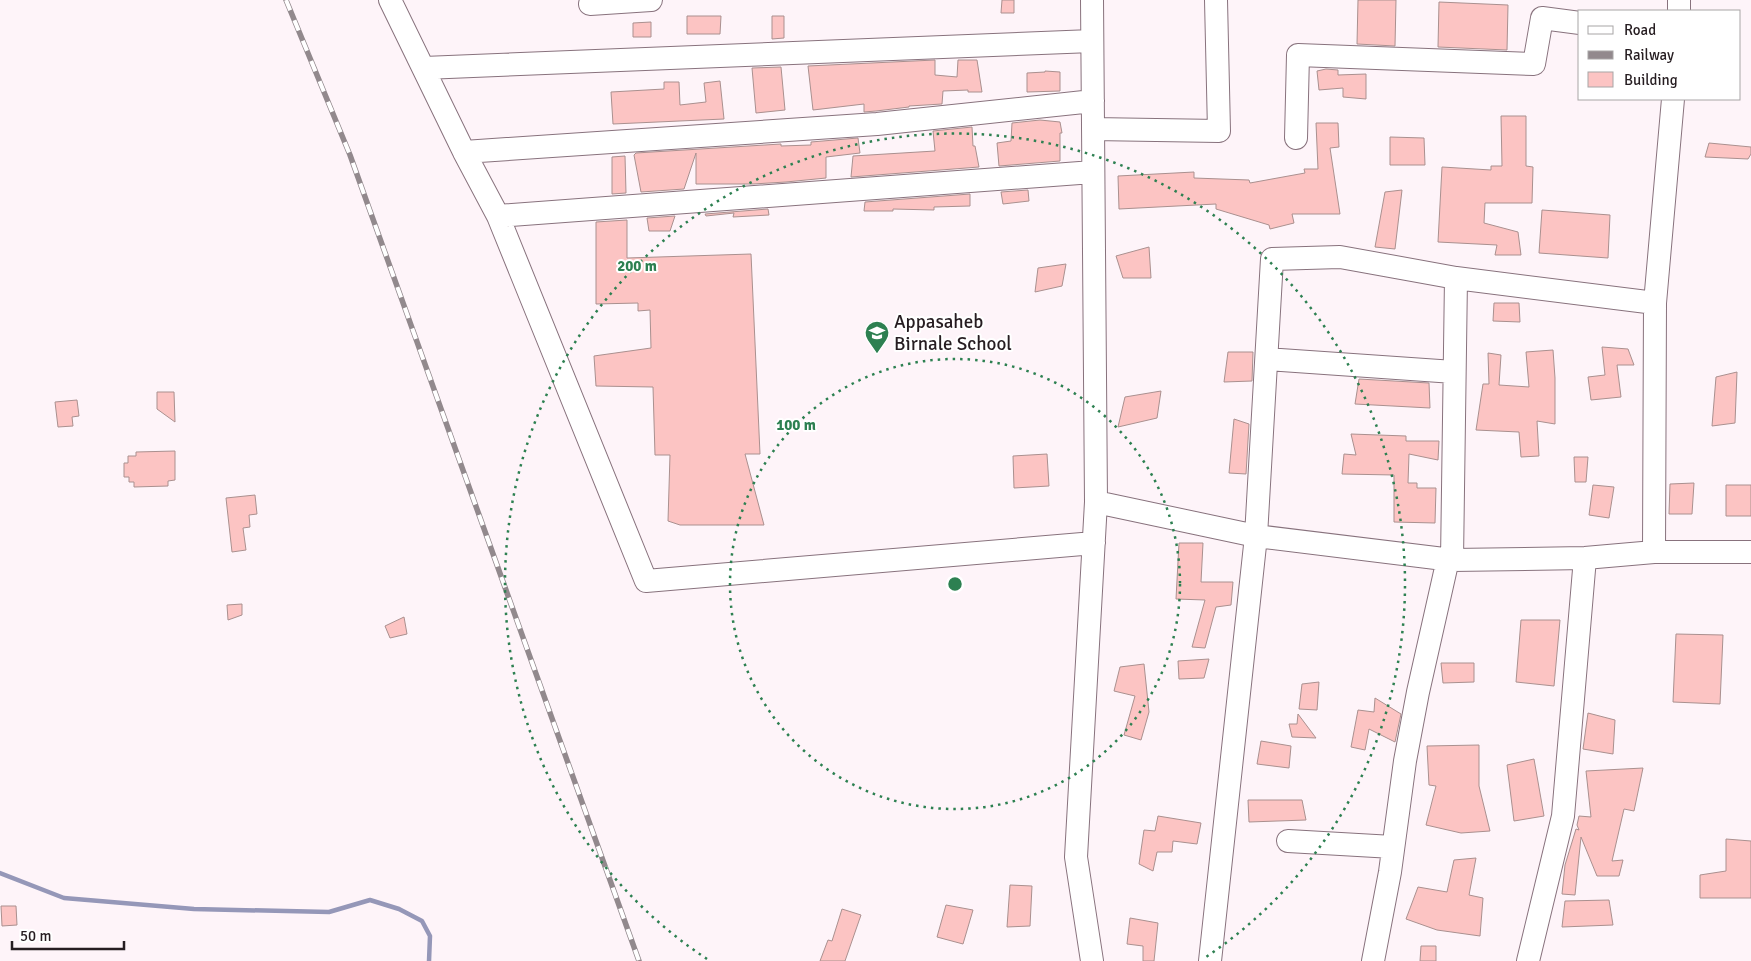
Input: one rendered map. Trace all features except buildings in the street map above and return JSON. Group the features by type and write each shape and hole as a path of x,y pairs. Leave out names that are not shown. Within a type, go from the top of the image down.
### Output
{"street":[{"path":"390,0 464,152 498,216 646,581 1094,543"},
{"path":"590,4 651,0"},
{"path":"1092,0 1096,502 1076,857 1092,961"},
{"path":"1093,130 1219,131 1216,0"},
{"path":"1296,138 1298,55 1534,64 1542,18 1578,23"},
{"path":"424,68 1092,41"},
{"path":"1654,552 1655,303 1673,100"},
{"path":"464,152 877,124 1093,101"},
{"path":"498,216 1093,172"},
{"path":"1210,961 1256,536 1272,259 1340,257 1456,278 1655,303"},
{"path":"1373,961 1390,872 1405,761 1418,692 1450,560 1456,278"},
{"path":"1267,359 1454,372"},
{"path":"1096,502 1256,536 1450,560 1585,558 1654,552 1751,552"},
{"path":"1528,961 1563,816 1585,558"},
{"path":"1288,841 1393,847"}],"waterway":[{"path":"0,873 64,898 194,909 329,912 370,900 399,909 422,921 430,936 429,961"}],"railway":[{"path":"286,0 350,155 639,961"}],"place":[{"name":"Appasaheb Birnale School","path":"877,354"}]}
